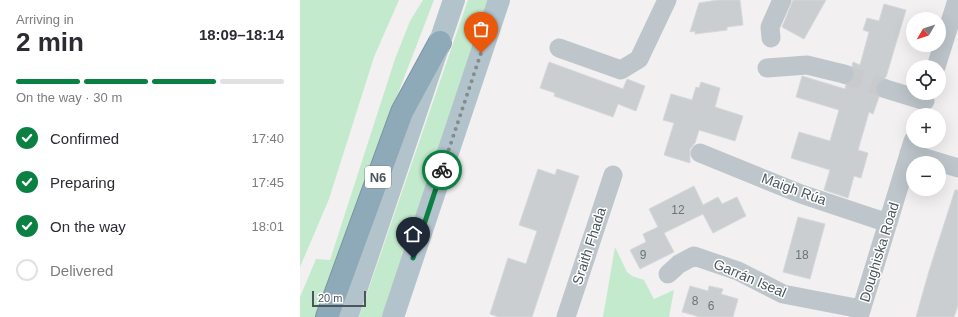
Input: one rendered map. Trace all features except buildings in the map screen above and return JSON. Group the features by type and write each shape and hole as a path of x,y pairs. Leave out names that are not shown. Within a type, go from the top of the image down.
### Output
{"highway":[{"name":"N6","path":"327,317 402,112 440,42"}],"main road":[{"path":"347,317 454,0"},
{"path":"394,317 499,0"}],"street":[{"path":"558,48 621,70 639,58 667,0"},
{"path":"771,38 770,27 782,0"},
{"path":"938,60 957,0"},
{"path":"767,68 807,65 844,74"},
{"path":"886,89 925,103"},
{"name":"Doughiska Road","path":"860,313 911,148"},
{"path":"913,148 958,168"},
{"name":"Maigh Rúa","path":"700,153 801,194 888,223"},
{"name":"Sraith Fhada","path":"566,317 612,175"},
{"name":"Garrán Iseal","path":"668,274 679,264 694,256 738,271 783,294 860,313"}],"green space":[{"path":"300,0 399,0 374,57 329,199 300,267"},
{"path":"423,0 434,0 380,140 321,317 300,317 300,297 316,259 330,260 395,59 410,21"},
{"path":"468,0 490,0 382,317 359,317"},
{"path":"615,247 627,272 632,276 644,280 654,299 674,290 669,317 603,317"}],"tunnel":[{"path":"844,74 886,89"}],"way so far":[{"path":"442,170 481,53"}],"route":[{"path":"413,258 442,170"}]}
